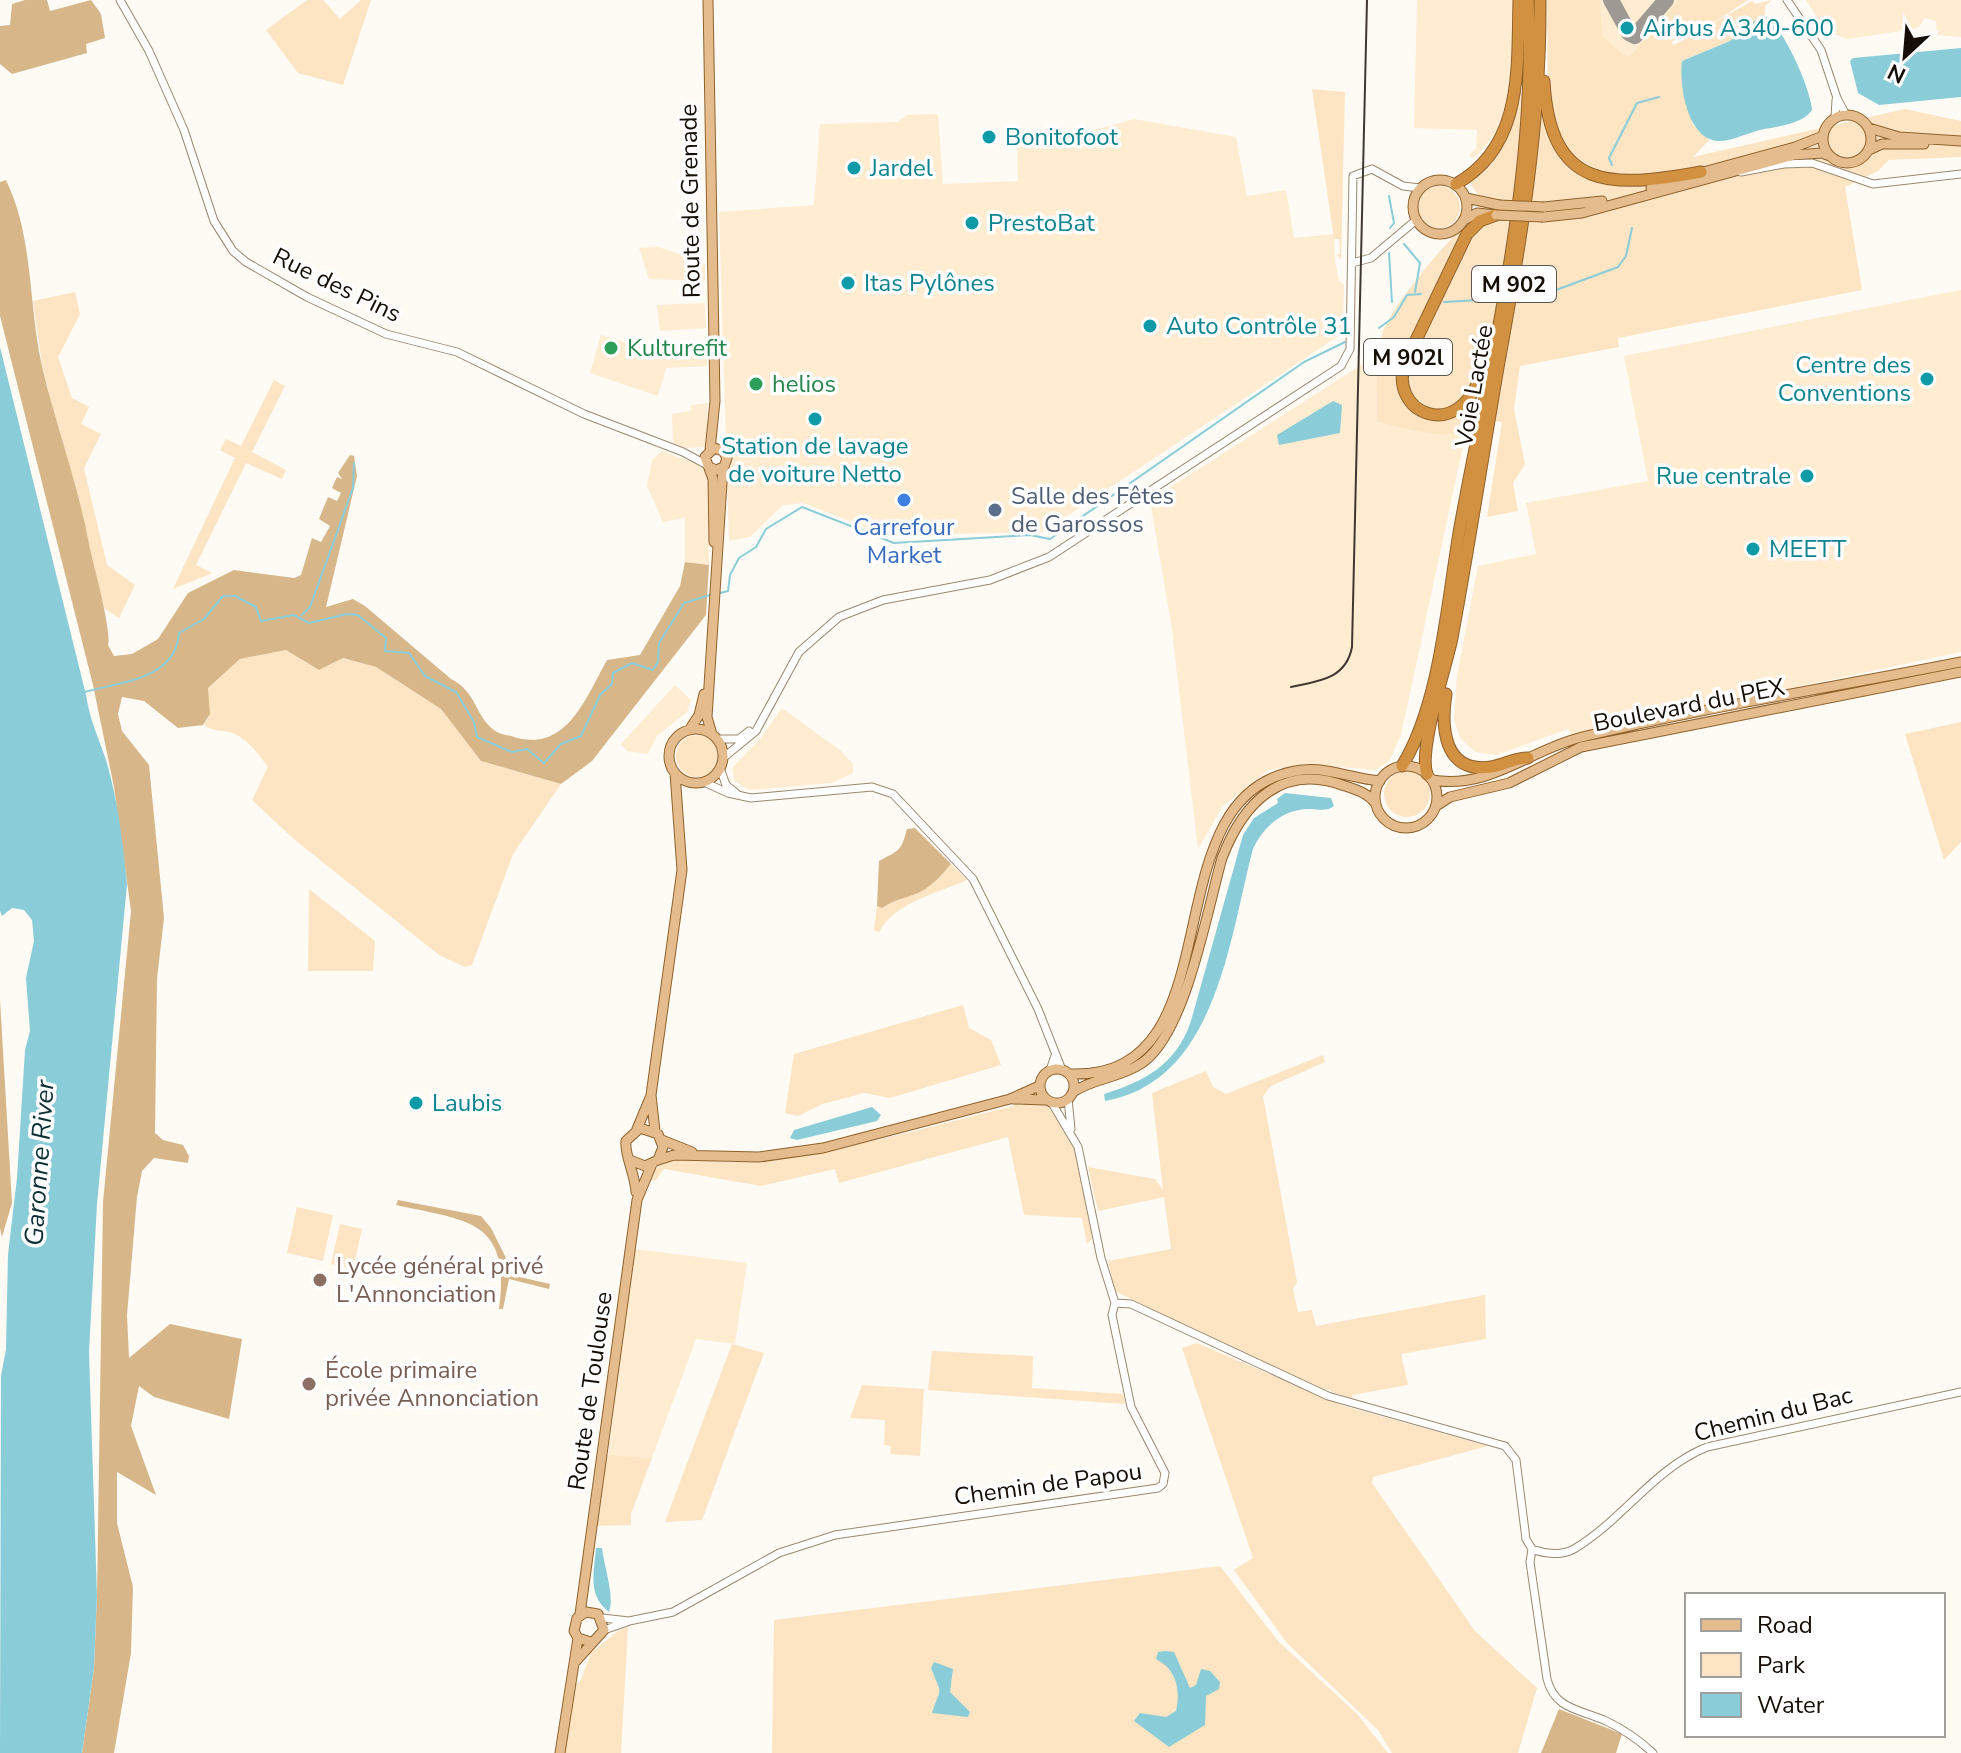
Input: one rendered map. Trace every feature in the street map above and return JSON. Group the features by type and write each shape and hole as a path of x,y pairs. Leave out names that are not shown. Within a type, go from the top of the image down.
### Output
{"highway":[{"path":"1456,184 1469,177 1497,145 1512,117 1517,91 1519,0"},
{"name":"Voie Lactée","path":"1429,777 1423,757 1455,620 1461,519 1492,350 1525,129 1528,0"},
{"name":"Voie Lactée","path":"1402,766 1421,724 1474,514 1521,247 1532,164 1540,51 1540,0"},
{"path":"1540,51 1551,134 1565,156 1586,173 1631,182 1701,172"},
{"name":"M 902l","path":"1492,350 1486,352 1469,403 1456,412 1440,415 1426,412 1406,395 1403,369 1457,254 1473,227 1497,210"},
{"path":"1455,620 1442,721 1449,748 1468,764 1483,768 1528,758"}],"main road":[{"name":"Route de Grenade","path":"708,0 715,401 708,466"},
{"path":"1544,212 1596,203 1795,147 1823,136 1835,118 1846,115 1855,117 1869,128 1899,137 1961,142"},
{"path":"1869,128 1869,150"},
{"path":"1823,136 1830,156"},
{"path":"1497,210 1466,198 1456,184 1434,180 1420,188 1412,204 1415,221 1426,231 1443,234 1477,213 1497,210 1582,213 1794,155 1814,152 1851,163 1882,144 1961,142"},
{"path":"1464,220 1466,198"},
{"name":"Route de Grenade","path":"715,401 723,451 727,458 723,468"},
{"path":"709,450 723,451"},
{"path":"678,811 682,795 722,763 707,717 717,602 723,468 708,466 713,479 717,586"},
{"name":"Boulevard du PEX","path":"1429,777 1470,781 1508,770 1553,746 1588,736 1961,662"},
{"path":"710,672 699,715 690,729 673,741 670,750 675,773 682,870 651,1095 637,1129 626,1141 630,1160 640,1165 674,1155 759,1157 802,1152 1010,1099 1039,1086 1050,1070 1084,1075 1124,1063 1158,1033 1172,1003 1211,855 1240,801 1261,785 1302,770 1380,781 1402,766 1429,777 1436,806 1425,822 1407,828 1389,823 1376,804 1363,793 1314,778 1289,782 1268,791 1249,807 1231,834 1179,1009 1166,1038 1141,1064 1071,1096 1049,1102 1010,1099"},
{"name":"Boulevard du PEX","path":"1436,806 1450,797 1500,787 1581,747 1961,672"},
{"path":"690,729 715,737"},
{"path":"675,773 699,782"},
{"path":"1376,804 1380,781"},
{"path":"1065,1072 1071,1096"},
{"path":"1039,1086 1049,1102"},
{"path":"651,1095 663,1150 655,1162"},
{"path":"637,1129 699,1154"},
{"name":"Route de Toulouse","path":"580,1614 637,1200 636,1175 630,1160"},
{"name":"Route de Toulouse","path":"637,1200 655,1162"},
{"name":"Route de Toulouse","path":"584,1587 592,1612"},
{"path":"560,1753 576,1661 578,1638 574,1624 580,1614 592,1612 602,1618 604,1630 576,1661"},
{"path":"578,1638 591,1642"}],"street":[{"name":"Rue des Pins","path":"120,0 149,51 185,134 214,221 233,251 246,262 307,297 386,334 457,352 584,414 683,452 708,466"},
{"path":"1787,0 1821,50 1846,115"},
{"path":"1835,118 1837,98"},
{"path":"1737,171 1812,163 1873,184 1961,174"},
{"path":"737,795 726,785 722,763 756,731 799,652 839,617 883,600 990,580 1049,557 1341,366 1350,349 1353,176 1356,172 1372,169 1403,186 1420,188"},
{"path":"1352,263 1371,258 1415,221"},
{"name":"Rue des Pins","path":"683,452 709,450"},
{"path":"715,737 739,739 763,719"},
{"path":"699,782 751,798 872,787 893,794 973,879 1038,1009 1055,1056 1065,1072"},
{"path":"1050,1070 1055,1056"},
{"path":"1071,1096 1071,1131 1111,1299 1115,1303 1131,1304 1328,1396 1489,1439 1510,1450 1518,1469 1526,1539 1532,1549 1530,1562 1544,1663 1552,1694 1564,1705 1618,1727 1653,1753"},
{"path":"1049,1102 1071,1131"},
{"name":"Chemin de Papou","path":"604,1630 679,1609 769,1558 821,1539 1158,1488 1163,1484 1165,1473 1131,1407 1112,1315 1115,1303"},
{"name":"Chemin du Bac","path":"1532,1549 1552,1553 1575,1548 1669,1467 1707,1447 1961,1392"},
{"name":"Chemin de Papou","path":"602,1618 629,1621"}],"shaded area":[{"path":"25,0 47,0 50,11 91,0 101,14 105,38 86,44 87,53 12,74 0,64 0,26 10,25 12,4"},
{"path":"1417,0 1514,0 1511,95 1499,129 1474,159 1469,155 1476,148 1477,130 1414,128"},
{"path":"1596,0 1683,0 1631,58 1625,58 1597,36"},
{"path":"1806,0 1961,0 1961,37 1937,35 1936,21 1925,18 1919,27 1847,39 1826,31"},
{"path":"938,114 943,184 1018,181 1017,146 1049,143 1134,119 1236,137 1247,196 1286,190 1294,238 1334,234 1339,281 1344,285 1343,333 1043,532 886,535 803,503 783,505 750,537 729,541 719,212 814,205 820,124 897,122 907,115"},
{"path":"6,180 15,202 26,248 42,366 79,499 105,612 108,645 114,656 132,654 158,639 188,593 234,570 294,578 301,575 312,538 321,542 330,526 319,519 328,497 337,501 341,493 332,488 337,477 342,479 338,473 350,455 354,456 357,476 326,607 353,599 365,606 460,684 483,718 500,733 530,740 546,738 560,731 581,706 607,660 640,655 680,586 685,562 709,565 706,615 592,761 561,784 481,761 441,709 376,667 343,658 319,670 286,650 240,659 208,688 210,714 203,725 178,728 144,701 122,697 118,714 122,731 149,765 164,918 157,979 155,1133 163,1140 183,1145 189,1156 188,1163 154,1158 142,1171 127,1315 129,1358 170,1324 242,1339 229,1419 154,1397 139,1386 131,1426 156,1495 117,1472 117,1523 133,1587 131,1653 114,1753 82,1753 94,1668 97,1595 103,1202 131,911 114,787 93,685 0,316 0,182"},
{"path":"658,247 696,259 696,264 705,264 705,281 649,279 639,248"},
{"path":"1961,290 1961,652 1572,735 1568,729 1496,755 1475,752 1460,738 1454,719 1457,676 1478,566 1536,554 1526,503 1648,481 1624,356"},
{"path":"705,303 706,328 660,331 657,305"},
{"path":"601,335 663,354 665,344 707,342 707,366 666,368 658,396 590,373"},
{"path":"1366,362 1431,433 1466,432 1401,735 1390,760 1376,770 1304,764 1269,770 1222,807 1198,849 1171,623 1150,500"},
{"path":"708,403 705,447 687,448 673,444 672,414 691,411 691,405"},
{"path":"662,451 702,466 708,480 709,565 685,562 685,518 663,522 647,486 652,460"},
{"path":"675,685 691,700 687,712 657,736 648,754 627,751 621,744"},
{"path":"782,708 841,751 853,764 853,773 832,783 749,790 734,781 732,768 761,738"},
{"path":"915,828 951,864 923,891 882,908 877,906 879,861 899,849 907,829"},
{"path":"0,1000 12,1203 2,1237 0,1228"},
{"path":"398,1200 481,1216 491,1228 515,1276 550,1284 549,1289 509,1279 503,1309 499,1309 501,1279 498,1257 491,1241 479,1229 463,1221 396,1205"},
{"path":"634,1249 747,1263 735,1344 696,1339 652,1458 608,1456"},
{"path":"1559,1709 1622,1734 1616,1753 1541,1753"}],"green space":[{"path":"307,0 323,0 340,19 361,0 371,0 343,85 298,73 266,30"},
{"path":"1547,0 1600,0 1602,36 1623,55 1630,56 1679,0 1748,0 1719,19 1671,42 1674,45 1752,1 1755,4 1772,0 1765,6 1765,15 1730,41 1682,61 1693,125 1710,139 1693,157 1905,109 1961,121 1961,157 1889,160 1878,171 1845,187 1862,290 1618,338 1619,347 1520,366 1514,409 1525,464 1513,483 1518,511 1487,517 1502,422 1488,423 1465,432 1443,434 1377,422 1378,356 1382,335 1397,307 1440,251 1479,216 1480,197 1470,183 1506,136 1520,91 1542,113 1558,149 1548,99"},
{"path":"1312,89 1345,92 1341,260 1337,254 1340,254 1339,239 1334,239"},
{"path":"1439,186 1454,192 1460,207 1454,222 1439,228 1424,222 1418,207 1424,192"},
{"path":"75,292 80,314 58,357 72,398 89,407 81,424 101,434 84,468 107,565 135,585 119,618 101,606 42,364 33,301"},
{"path":"274,380 285,386 252,452 286,470 282,479 246,463 196,565 212,573 173,589 235,458 220,450 226,439 241,446"},
{"path":"286,650 319,670 342,658 376,667 441,709 481,761 561,784 513,854 472,965 465,967 439,955 295,840 252,800 268,767 261,758 240,737 204,725 210,714 208,688 240,659"},
{"path":"1961,722 1961,842 1944,860 1905,734"},
{"path":"697,735 712,741 718,756 712,771 697,777 682,771 676,756 682,741"},
{"path":"1407,771 1424,777 1430,794 1424,811 1407,817 1390,811 1384,794 1390,777"},
{"path":"951,864 967,880 906,906 895,913 879,932 874,930 877,906 882,908 923,891"},
{"path":"309,889 375,941 373,971 308,971"},
{"path":"963,1005 969,1028 991,1040 1001,1065 890,1098 864,1093 822,1104 798,1116 785,1113 794,1054"},
{"path":"1323,1055 1325,1062 1271,1086 1263,1096 1297,1282 1293,1289 1298,1312 1312,1310 1316,1326 1485,1295 1486,1339 1401,1354 1408,1385 1352,1395 1353,1399 1293,1378 1115,1291 1108,1261 1171,1249 1164,1197 1098,1211 1088,1167 1155,1179 1163,1190 1152,1093 1206,1071 1213,1087 1226,1094"},
{"path":"1042,1103 1065,1128 1080,1162 1095,1235 1087,1244 1082,1218 1024,1215 1008,1137 839,1183 835,1169 761,1186 664,1169 656,1180 647,1181 655,1170 676,1160 742,1162 812,1153 1017,1105"},
{"path":"297,1207 333,1215 323,1261 287,1253"},
{"path":"340,1224 362,1229 353,1269 331,1264"},
{"path":"1197,1343 1344,1406 1488,1446 1373,1477 1372,1483 1475,1631 1537,1688 1518,1753 1392,1753 1378,1730 1287,1643 1234,1570 1253,1558 1182,1348"},
{"path":"732,1344 764,1353 702,1520 665,1522"},
{"path":"932,1351 1033,1356 1032,1388 1123,1394 1125,1404 928,1390"},
{"path":"862,1385 924,1389 920,1456 890,1454 891,1446 884,1445 885,1420 850,1418"},
{"path":"605,1455 652,1458 631,1514 631,1525 595,1526"},
{"path":"1220,1566 1278,1641 1357,1714 1388,1753 772,1753 774,1620"},
{"path":"628,1627 621,1753 563,1753 572,1688 581,1680 591,1653 618,1631"}],"water":[{"path":"1762,15 1778,29 1794,56 1812,110 1796,122 1733,139 1717,141 1707,138 1698,131 1687,109 1682,61 1730,41"},
{"path":"1961,48 1961,97 1879,105 1858,93 1850,61 1853,58"},
{"name":"Garonne River","path":"0,347 90,713 110,775 120,822 127,884 97,1204 89,1352 97,1595 94,1668 82,1753 0,1753 1,1376 6,1349 8,1254 17,1178 25,1050 30,1031 26,978 34,941 32,920 24,910 12,908 2,916 0,911"},
{"path":"1333,401 1342,405 1340,433 1279,445 1277,435"},
{"path":"1285,793 1331,798 1334,806 1326,810 1291,812 1262,833 1253,849 1225,963 1212,1001 1195,1036 1172,1066 1143,1088 1105,1101 1104,1094 1146,1077 1157,1069 1168,1060 1185,1036 1243,835 1254,818 1278,803 1277,799"},
{"path":"872,1107 881,1115 877,1121 797,1140 790,1138 794,1130"},
{"path":"596,1548 602,1548 610,1590 609,1612 595,1591"},
{"path":"1158,1652 1174,1652 1190,1688 1196,1685 1201,1669 1210,1671 1220,1682 1219,1689 1206,1696 1205,1725 1169,1747 1134,1721 1140,1713 1166,1717 1176,1711 1178,1695 1175,1680 1168,1668 1156,1659"},
{"path":"934,1662 953,1669 950,1692 970,1712 968,1717 932,1713 939,1690 931,1668"}],"waterway":[{"path":"1612,165 1609,158 1637,103 1659,97"},
{"path":"1389,196 1394,223 1390,228"},
{"path":"1548,293 1618,267 1626,256 1632,228"},
{"path":"1404,244 1420,263 1415,292"},
{"path":"1389,253 1392,302"},
{"path":"1379,328 1394,317 1407,295 1421,294"},
{"path":"1444,302 1478,300"},
{"path":"720,593 728,591 730,575 739,558 756,547 766,529 802,507 894,543 1030,535 1050,539 1304,362 1345,342"},
{"path":"302,615 310,607 353,488 354,463"},
{"path":"85,692 157,670 168,661 179,633 204,619 223,596 235,596 256,607 261,621 294,615 309,623 347,614 358,615 386,638 385,651 409,653 425,676 456,692 474,722 477,737 512,752 527,749 544,763 561,744 581,736 600,695 612,684 613,673 632,663 653,670 658,662 659,643 684,603 710,595"}],"taxiway":[{"path":"1611,0 1629,33 1635,36 1666,0"}],"tram line":[{"path":"1291,687 1330,677 1344,666 1352,647 1367,0"}],"place":[{"name":"Airbus A340-600","path":"1627,28"},
{"name":"Bonitofoot","path":"989,137"},
{"name":"Jardel","path":"854,168"},
{"name":"PrestoBat","path":"972,223"},
{"name":"Itas Pylônes","path":"848,283"},
{"name":"Auto Contrôle 31","path":"1150,326"},
{"name":"Kulturefit","path":"611,348"},
{"name":"Centre des Conventions","path":"1927,379"},
{"name":"helios","path":"756,384"},
{"name":"Station de lavage de voiture Netto","path":"815,419"},
{"name":"Rue centrale","path":"1807,476"},
{"name":"Carrefour Market","path":"904,500"},
{"name":"Salle des Fêtes de Garossos","path":"995,510"},
{"name":"MEETT","path":"1753,549"},
{"name":"Laubis","path":"416,1103"},
{"name":"Lycée général privé L'Annonciation","path":"320,1280"},
{"name":"École primaire privée Annonciation","path":"309,1384"}]}
